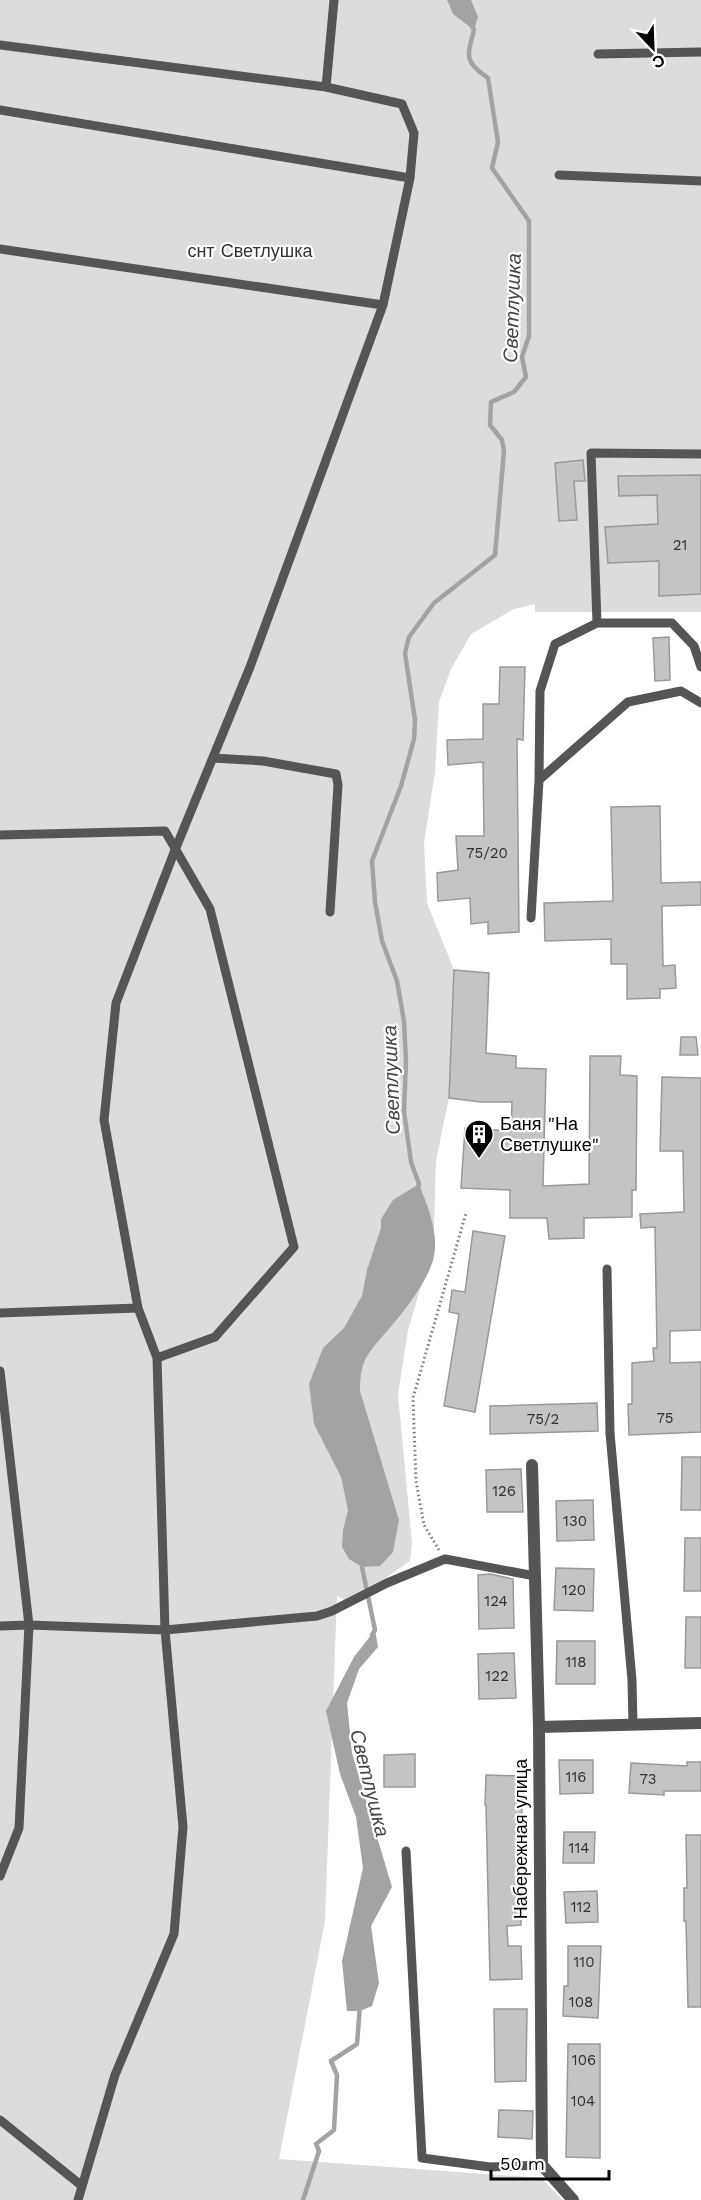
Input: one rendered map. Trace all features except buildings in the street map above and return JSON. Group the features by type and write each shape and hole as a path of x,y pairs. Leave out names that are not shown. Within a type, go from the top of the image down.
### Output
{"street":[{"name":"Набережная улица","path":"532,1466 539,1727 542,2165"},
{"path":"539,1727 701,1723"},
{"path":"542,2165 573,2200"}],"lane":[{"path":"326,87 334,0"},
{"path":"0,45 326,87 402,104 414,132 410,178 383,305 250,667 175,850 116,1003 104,1120 138,1308 156,1358 165,1630 183,1827 174,1934 115,2075 78,2200"},
{"path":"598,54 701,52"},
{"path":"0,110 410,178"},
{"path":"560,175 701,181"},
{"path":"0,249 383,305"},
{"path":"597,623 591,453 701,454"},
{"path":"531,918 540,692 555,644 597,623 672,623 694,646 701,667"},
{"path":"538,780 628,702 681,691 701,704"},
{"path":"213,758 263,760 336,774 338,785 330,912"},
{"path":"0,835 165,831 210,909 294,1247 215,1337 156,1358"},
{"path":"607,1269 610,1433 632,1680 633,1725"},
{"path":"0,1313 138,1308"},
{"path":"0,1371 29,1625 19,1828 0,1876"},
{"path":"0,1626 165,1630 317,1616 445,1559 535,1576"},
{"path":"406,1851 422,2158 490,2167 542,2165"},
{"path":"0,2120 82,2186"}],"path":[{"path":"445,1559 424,1525 416,1481 413,1398 466,1213"}],"green space":[{"name":"снт Светлушка","path":"0,0 701,0 701,612 535,612 535,604 514,609 471,634 451,669 439,702 435,772 424,843 427,903 454,970 449,1098 436,1160 433,1261 423,1280 408,1330 398,1395 412,1543 410,1561 367,1591 347,1601 337,1596 325,1921 279,2159 541,2178 563,2200 0,2200"}],"shaded area":[{"path":"447,0 471,0 478,17 474,30 453,14"},
{"path":"419,1184 434,1231 433,1260 426,1278 414,1297 366,1357 360,1380 360,1391 399,1520 393,1552 380,1566 362,1567 349,1559 342,1547 348,1510 341,1477 314,1424 309,1384 323,1348 344,1328 362,1296 367,1270 381,1228 381,1219 393,1200"},
{"path":"375,1630 378,1647 359,1669 347,1703 352,1753 392,1887 371,1926 379,1983 372,2006 360,2011 347,2011 342,1961 363,1868 356,1817 340,1774 326,1711 354,1657"}],"waterway":[{"name":"Светлушка","path":"417,1190 419,1184 411,1162 404,1111 406,1062 404,1021 397,981 382,941 375,902 372,861 401,786 414,739 415,720 405,653 409,637 434,603 495,555 504,451 502,440 490,425 491,402 514,392 526,377 522,357 529,336 529,221 492,168 498,142 488,78 471,63 469,58 474,30 471,25"},
{"name":"Светлушка","path":"364,1561 362,1567 375,1630 372,1635"},
{"name":"Светлушка","path":"303,2200 319,2151 316,2144 334,2130 337,2075 331,2061 357,2044 360,2005"}],"place":[{"name":"Баня \"На Светлушке\"","path":"479,1160"}]}
